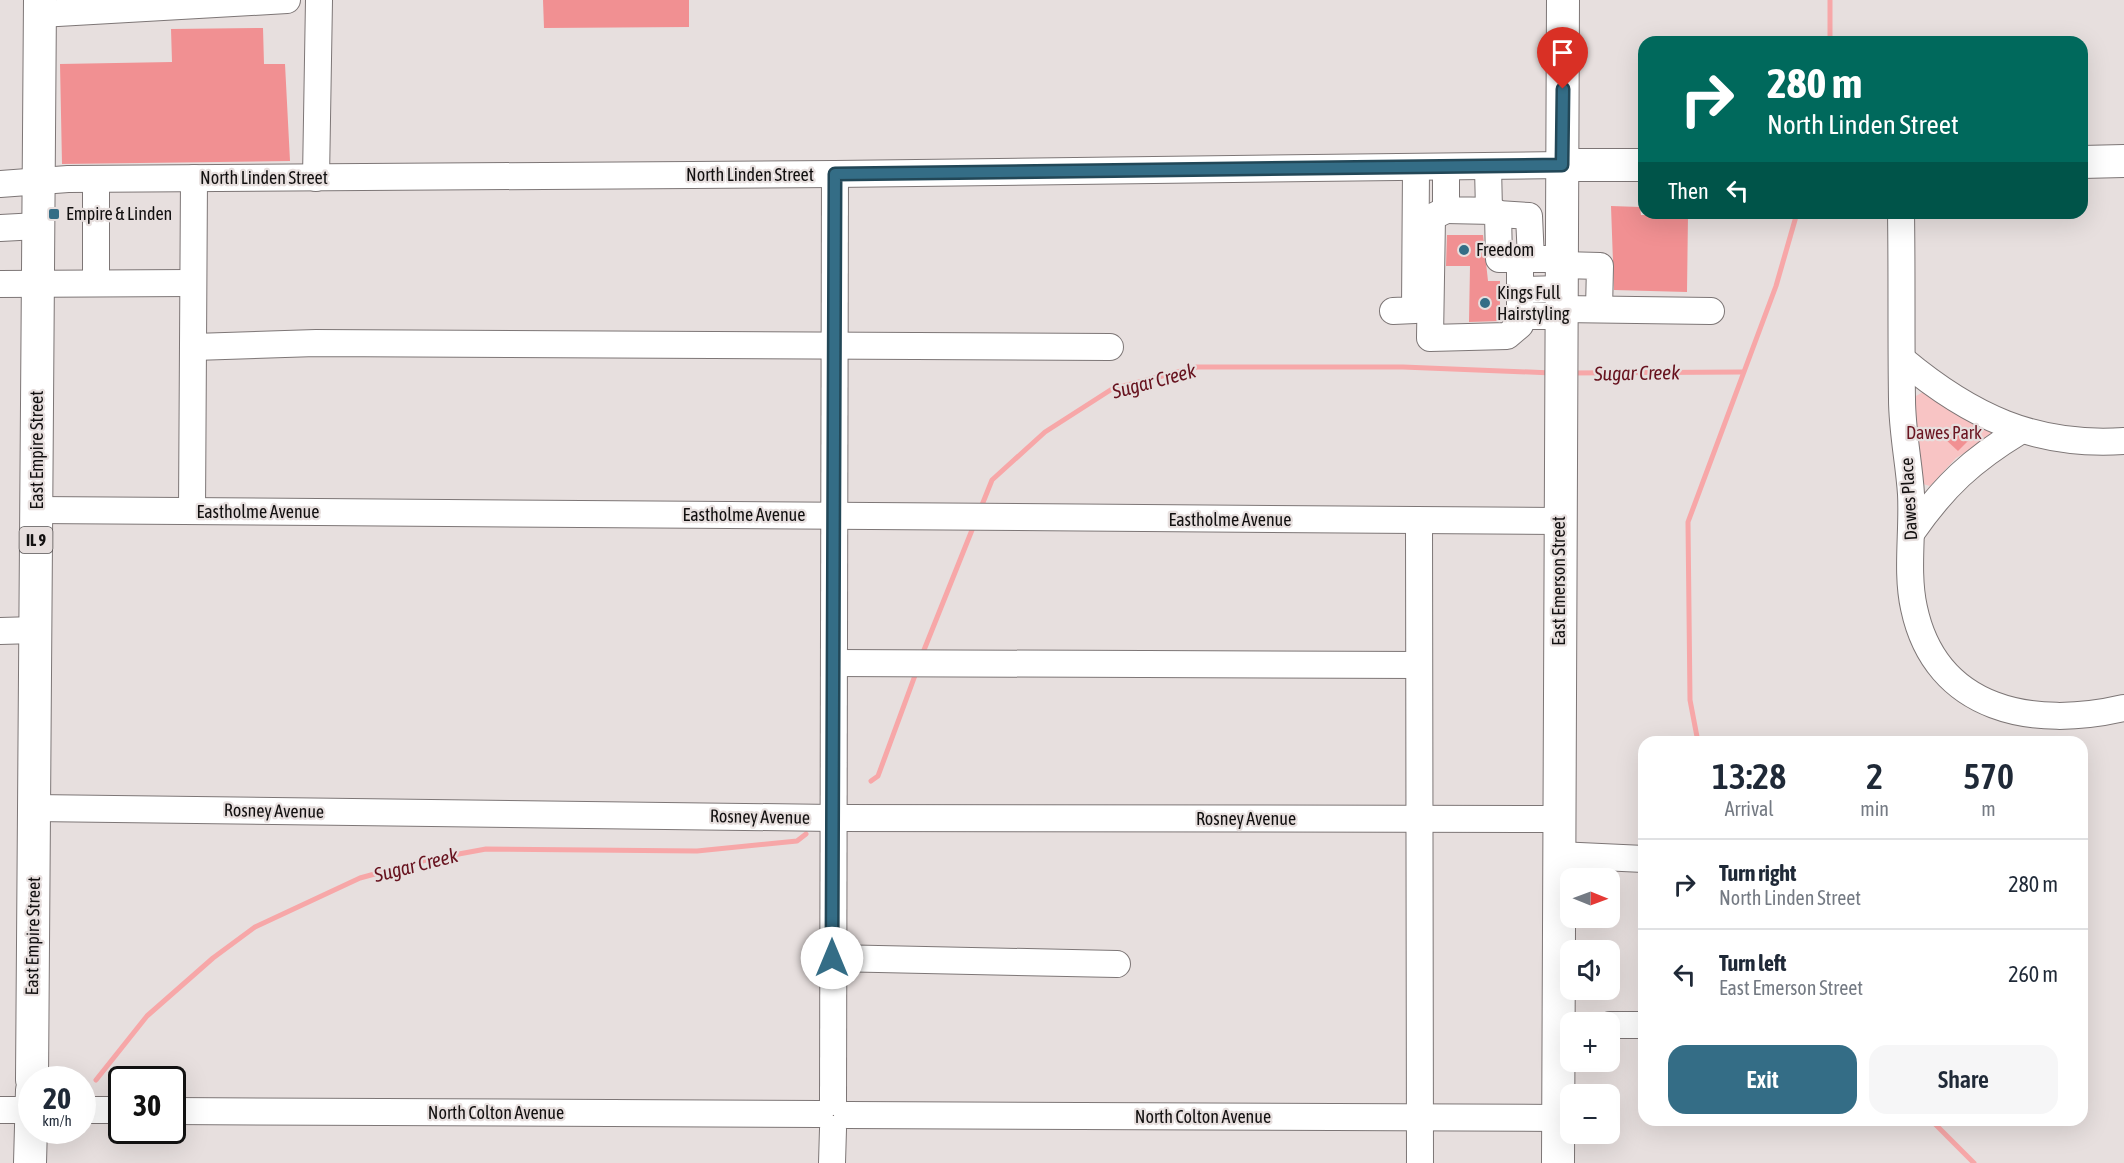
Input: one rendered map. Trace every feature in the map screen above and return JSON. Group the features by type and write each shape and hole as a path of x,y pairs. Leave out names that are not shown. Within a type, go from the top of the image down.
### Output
{"main road":[{"name":"East Emerson Street","path":"1563,0 1558,855 1564,1012"},
{"name":"East Empire Street","path":"32,1066 40,7"},
{"path":"2088,162 2124,161"},
{"name":"North Linden Street","path":"1562,165 1638,165"},
{"name":"East Emerson Street","path":"1558,1163 1561,1072"},
{"path":"30,1144 30,1163"}],"street":[{"path":"40,7 287,0"},
{"path":"316,178 320,0"},
{"name":"North Linden Street","path":"0,184 96,179 1416,169 1562,165"},
{"path":"1488,167 1499,259 1525,259 1562,296"},
{"path":"1446,168 1446,210"},
{"path":"1393,311 1414,309 1416,169"},
{"path":"832,1163 835,174"},
{"path":"192,511 194,178"},
{"path":"96,179 96,283"},
{"path":"1446,210 1526,214 1530,218 1520,290 1520,325 1507,336 1430,338 1432,217 1446,210"},
{"name":"Dawes Place","path":"1901,219 1902,401 1912,532 1911,590 1925,641 1944,670 1971,693 2002,709 2036,717 2080,716 2124,708"},
{"path":"0,228 39,226"},
{"path":"1530,226 1562,226"},
{"path":"1520,316 1562,296 1600,266 1599,309"},
{"path":"0,284 192,283"},
{"path":"1520,290 1562,296 1599,309 1711,311"},
{"path":"194,347 316,343 1110,346"},
{"path":"1903,360 1935,386 1992,419 2020,431 2072,439 2124,441"},
{"path":"1912,532 1933,502 1954,478 1969,464 2020,431"},
{"name":"Eastholme Avenue","path":"36,510 1559,521"},
{"path":"1419,521 1419,1163"},
{"path":"0,631 34,630"},
{"path":"834,663 1419,665"},
{"name":"Rosney Avenue","path":"34,808 833,818 1558,819"},
{"path":"1558,855 1638,859"},
{"path":"832,958 1117,964"},
{"path":"1620,1025 1638,1025"},
{"path":"0,1110 18,1110"},
{"name":"North Colton Avenue","path":"186,1111 1558,1119"}],"green space":[{"name":"Dawes Park","path":"1923,392 1992,431 1992,436 1956,458 1930,486 1923,484 1919,475 1915,403 1916,396"}],"building":[{"path":"543,0 689,0 689,27 544,28"},
{"path":"263,28 264,64 285,64 290,161 62,164 60,64 172,62 171,29"},
{"path":"1611,206 1638,207 1638,219 1688,219 1687,292 1614,290"},
{"path":"1447,235 1483,235 1488,281 1500,281 1500,321 1469,322 1470,266 1446,266"},
{"path":"1957,427 1970,439 1958,451 1945,439"}],"waterway":[{"name":"Sugar Creek","path":"1830,0 1830,36"},
{"name":"Sugar Creek","path":"1697,736 1690,700 1688,522 1776,286 1795,219"},
{"name":"Sugar Creek","path":"980,510 992,480 1045,432 1112,389 1197,367 1403,367 1552,373"},
{"name":"Sugar Creek","path":"1570,373 1742,372"},
{"name":"Sugar Creek","path":"922,655 974,525"},
{"name":"Sugar Creek","path":"871,781 878,776 917,670"},
{"name":"Sugar Creek","path":"96,1080 147,1016 213,958 255,927 360,878 426,860 486,849 697,851 797,841 806,834"},
{"name":"Sugar Creek","path":"1937,1126 1974,1163"}],"place":[{"name":"Empire & Linden","path":"54,214"},
{"name":"Freedom","path":"1464,250"},
{"name":"Kings Full Hairstyling","path":"1485,303"}],"route":[{"path":"832,958 835,174 1416,169 1562,165 1563,89"}]}
